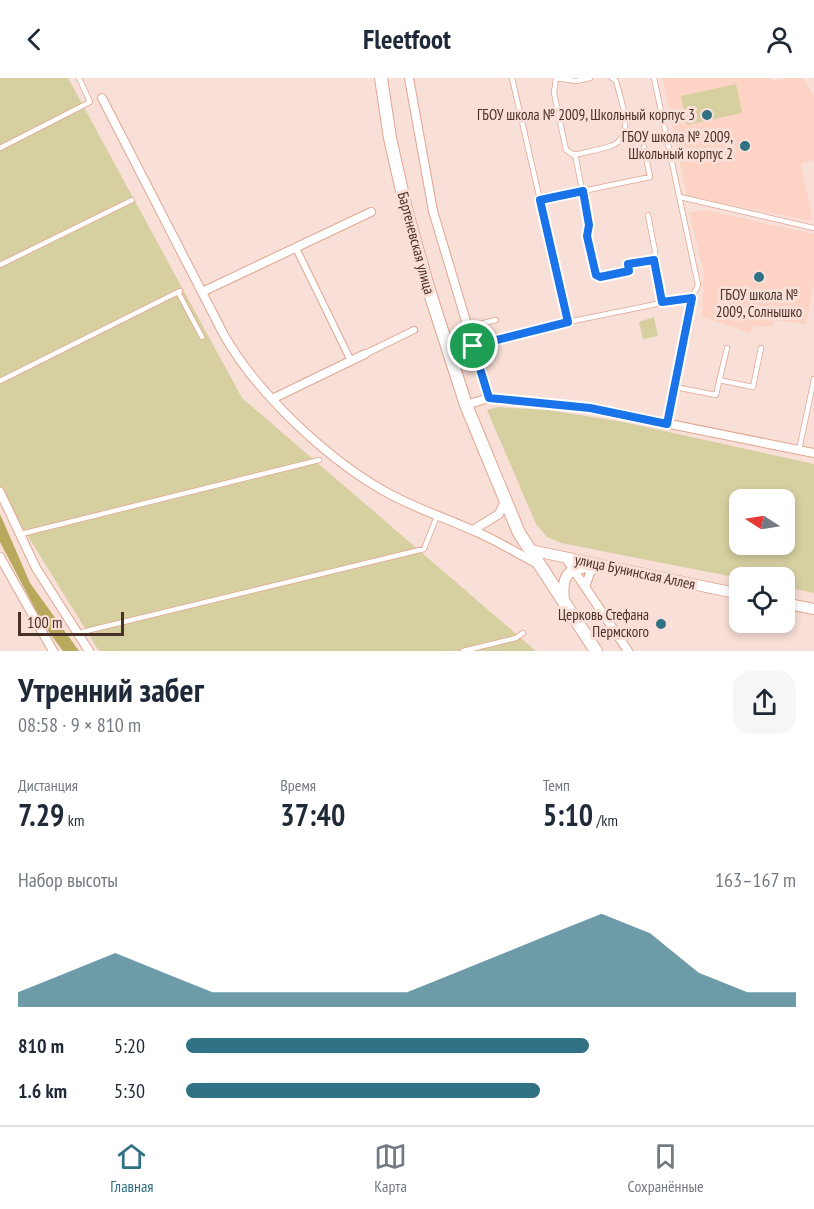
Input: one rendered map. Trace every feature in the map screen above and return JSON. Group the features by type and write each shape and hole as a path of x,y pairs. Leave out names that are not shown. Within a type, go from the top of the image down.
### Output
{"main road":[{"name":"Бартеневская улица","path":"381,78 390,138 407,213 466,405 519,533 596,651"}],"street":[{"path":"409,78 433,211 489,398"},
{"path":"102,98 230,346 248,372 272,399 320,444 368,481 399,499 473,530 541,566"},
{"path":"202,292 371,212"},
{"path":"296,248 351,361"},
{"path":"272,399 414,330"},
{"path":"466,405 489,398 590,408 814,453"},
{"path":"0,492 36,568 89,651"},
{"path":"473,530 499,514 505,501"},
{"name":"улица Бунинская Аллея","path":"530,550 729,592"},
{"path":"0,556 53,651"},
{"path":"565,557 628,651"},
{"path":"564,604 565,576 574,570 601,566"},
{"path":"585,587 590,573 601,566"},
{"path":"795,605 814,609"}],"lane":[{"path":"0,148 90,102 79,78"},
{"path":"512,78 568,322"},
{"path":"590,78 576,81 556,78 554,93 566,150 575,154 614,145 625,133 625,118 616,81 612,78"},
{"path":"654,78 698,285 692,298 667,424"},
{"path":"540,200 650,177 644,147"},
{"path":"575,154 589,225 587,236 596,275 600,277 629,271 628,264 654,260"},
{"path":"680,197 814,228"},
{"path":"0,265 132,200"},
{"path":"648,215 662,302"},
{"path":"0,381 179,292 202,338"},
{"path":"473,346 568,322 692,298"},
{"path":"468,327 496,320"},
{"path":"675,387 716,394 727,348"},
{"path":"719,381 753,387 761,348"},
{"path":"799,450 814,379"},
{"path":"21,534 319,460"},
{"path":"77,634 424,549 437,516"},
{"path":"463,651 516,638 523,633"}],"shaded area":[{"path":"0,78 68,78 242,398 536,651 99,651 0,491"},
{"name":"ГБОУ школа № 2009, Школьный корпус 2","path":"662,78 770,78 772,81 803,78 814,97 814,160 801,164 813,221 687,196"},
{"path":"736,84 742,113 687,125 681,96"},
{"name":"ГБОУ школа № 2009, Солнышко","path":"704,210 814,234 814,283 806,324 774,320 773,326 752,327 750,333 702,317 704,271 689,213"},
{"path":"654,317 658,336 643,339 639,322"},
{"path":"497,407 548,410 623,422 814,464 814,593 795,589 795,567 729,567 729,576 561,543 547,537 536,524 487,410"},
{"path":"0,514 30,583 79,651 63,651 43,624 0,542"}],"place":[{"name":"ГБОУ школа № 2009, Школьный корпус 3","path":"707,115"},
{"name":"ГБОУ школа № 2009, Школьный корпус 2","path":"745,146"},
{"name":"ГБОУ школа № 2009, Солнышко","path":"759,277"},
{"name":"Церковь Стефана Пермского","path":"661,624"}],"route":[{"path":"583,191 589,225 587,236 596,275 600,277 629,271 628,264 654,260 662,302 692,298 667,424 590,408 489,398 473,346 568,322 540,200 583,191"}]}
